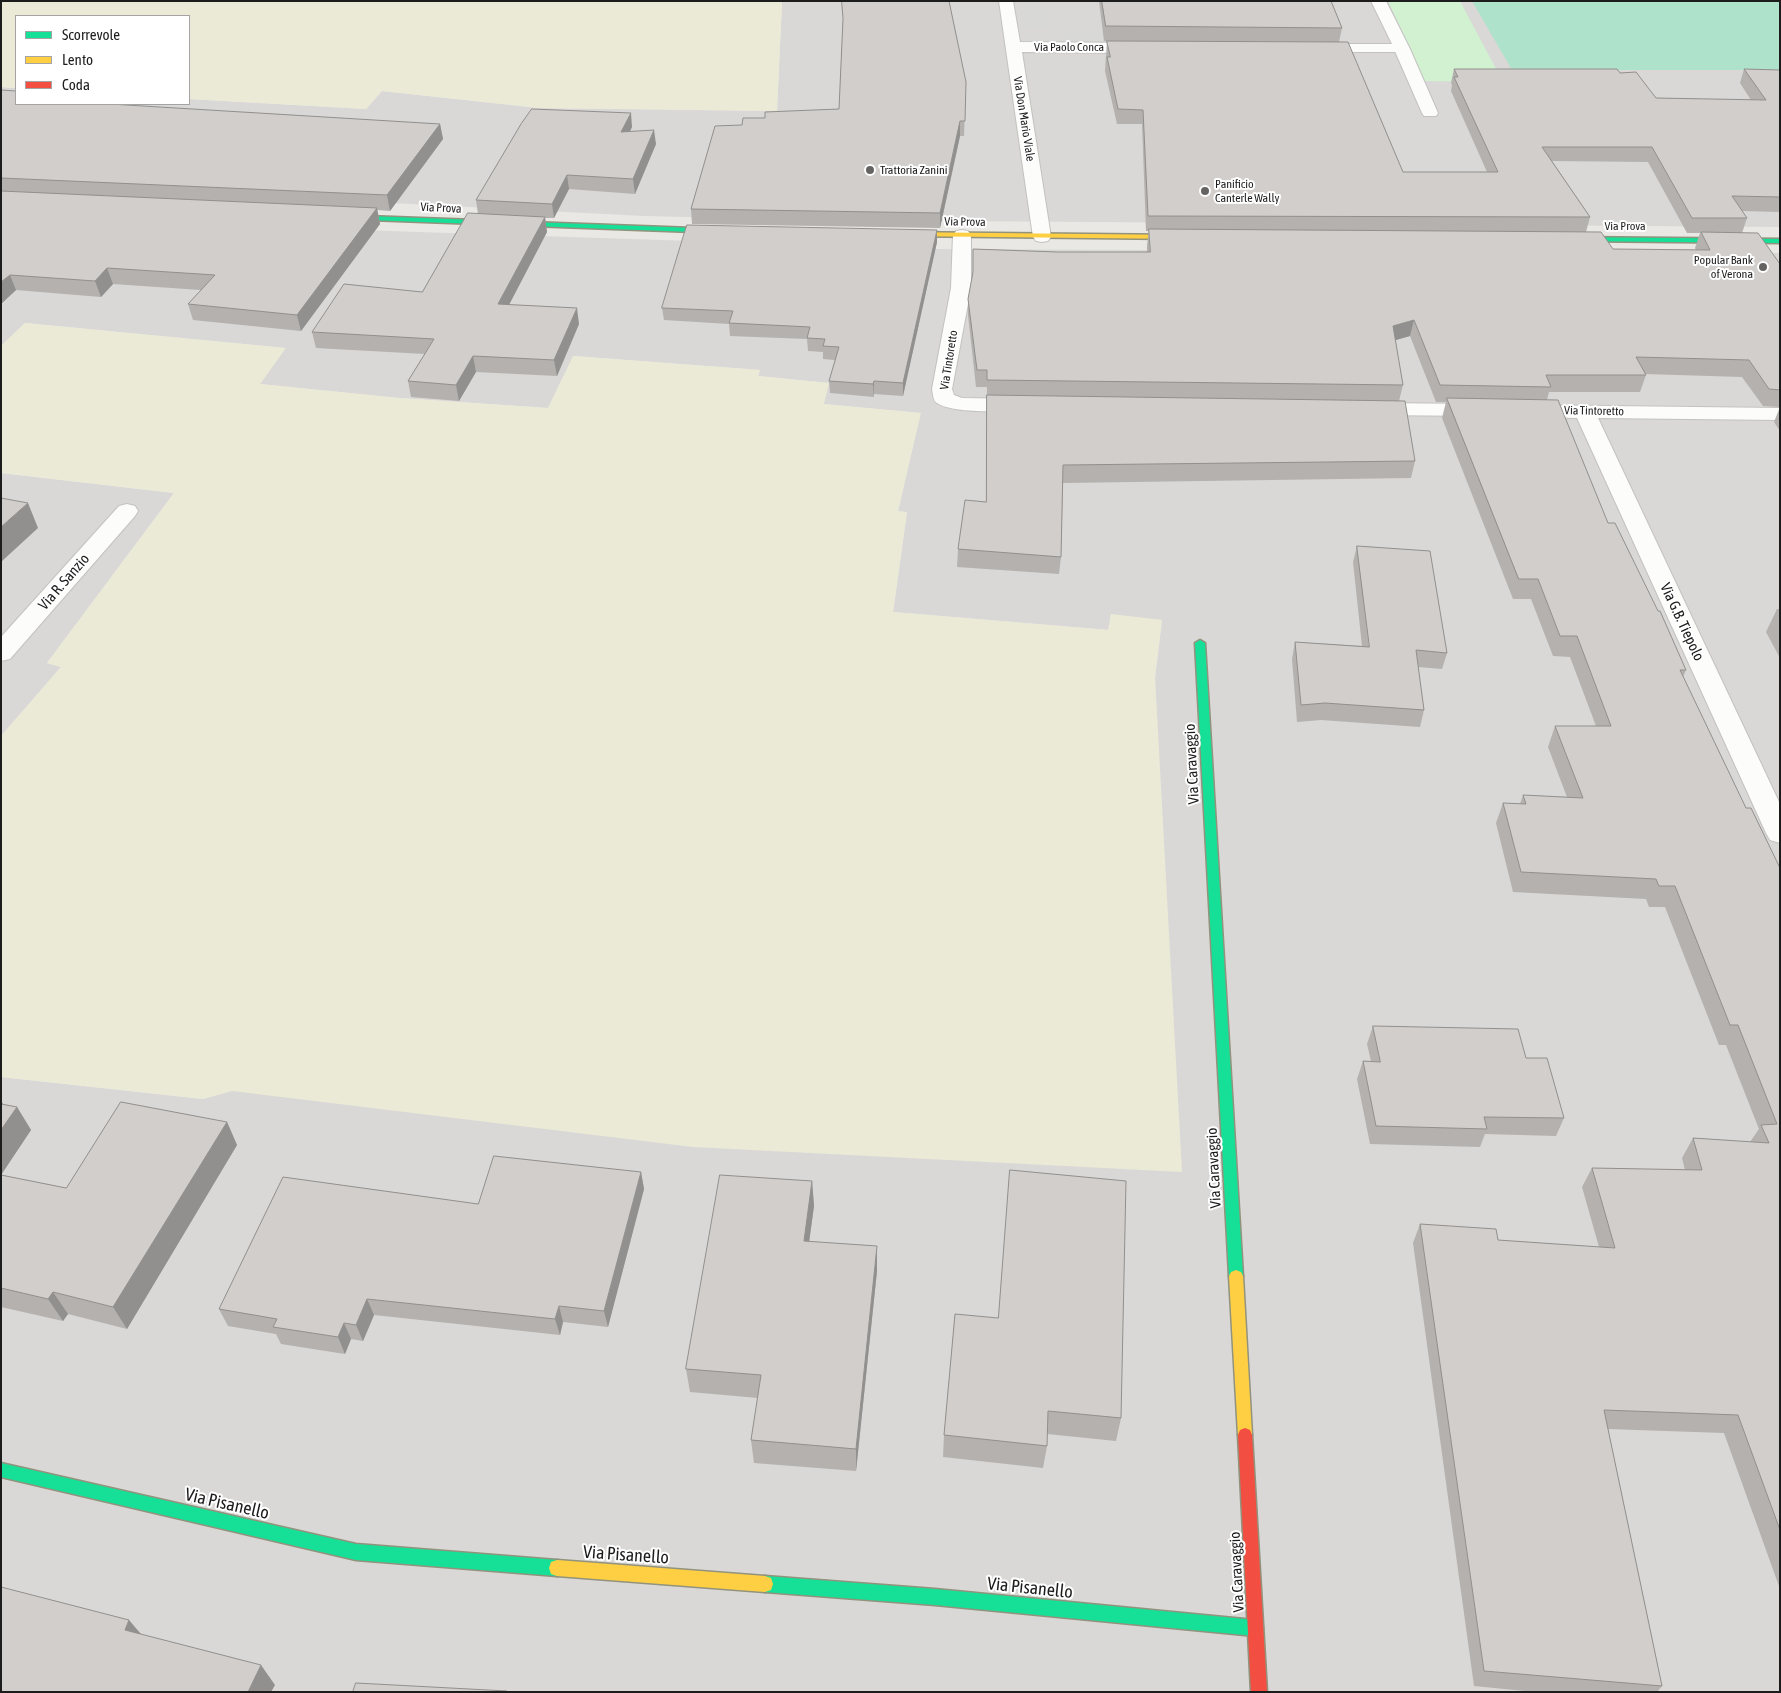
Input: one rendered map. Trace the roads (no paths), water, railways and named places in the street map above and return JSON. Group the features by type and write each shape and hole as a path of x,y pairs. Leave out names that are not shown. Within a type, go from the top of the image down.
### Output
{"street":[{"name":"Via Don Mario Viale","path":"1006,1 1042,236"},
{"path":"1378,1 1402,49 1430,113"},
{"name":"Via Paolo Conca","path":"1012,47 1158,48"},
{"path":"1294,48 1402,49"},
{"name":"Via Prova","path":"328,216 735,232"},
{"name":"Via Prova","path":"883,234 1192,237"},
{"name":"Via Tintoretto","path":"962,235 961,288 942,389 944,400 960,404 1039,405"},
{"name":"Via Prova","path":"1560,239 1780,240"},
{"name":"Via Tintoretto","path":"1346,408 1780,414"},
{"name":"Via G.B. Tiepolo","path":"1584,411 1780,833"},
{"name":"Via R. Sanzio","path":"1,653 126,511"},
{"name":"Via Caravaggio","path":"1200,642 1259,1692"},
{"name":"Via Pisanello","path":"1,1470 356,1552 935,1597 1255,1628"}],"place":[{"name":"Trattoria Zanini","path":"870,170"},
{"name":"Panificio Canterle Wally","path":"1205,191"},
{"name":"Popular Bank of Verona","path":"1763,267"}]}
